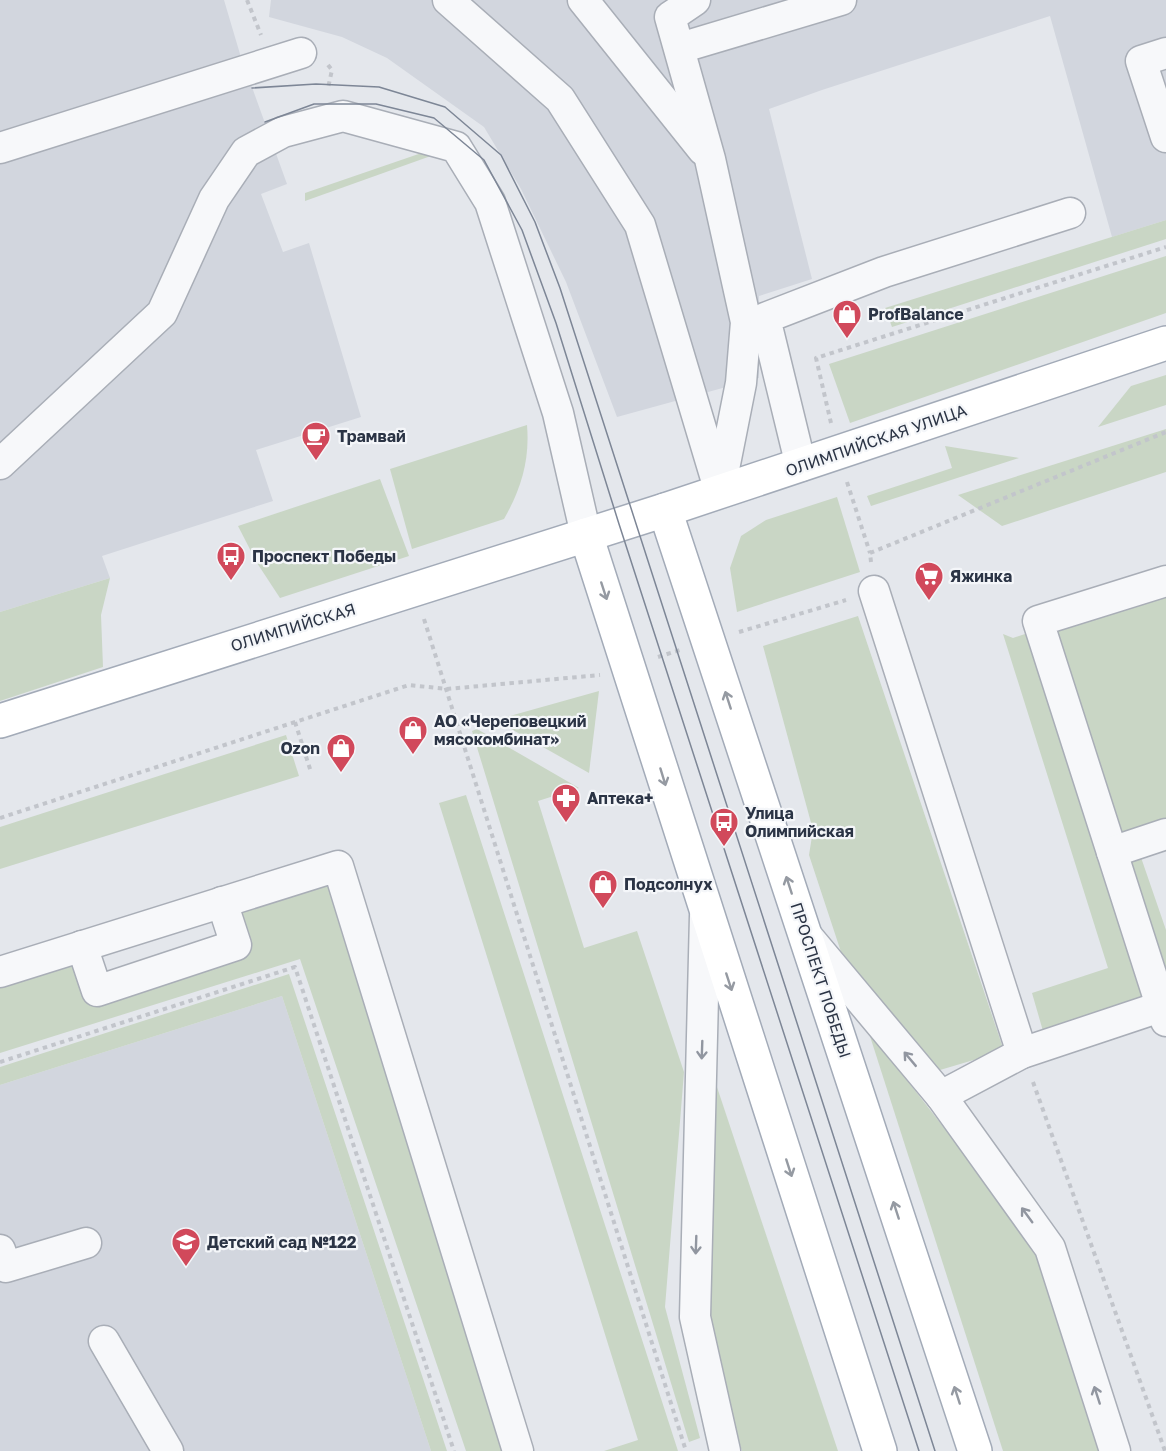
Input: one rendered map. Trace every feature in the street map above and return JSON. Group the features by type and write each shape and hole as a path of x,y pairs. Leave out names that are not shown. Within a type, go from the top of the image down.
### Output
{"main road":[{"name":"ОЛИМПИЙСКАЯ УЛИЦА","path":"586,535 838,454 1166,343"},
{"name":"ПРОСПЕКТ ПОБЕДЫ","path":"665,510 975,1451"},
{"name":"ОЛИМПИЙСКАЯ","path":"0,721 586,535"},
{"path":"586,535 880,1451"}],"street":[{"path":"448,0 560,99 640,225 720,492"},
{"path":"583,0 710,159"},
{"path":"695,0 668,9 710,159 746,322 741,383 720,492"},
{"path":"680,48 841,0"},
{"path":"0,148 301,53"},
{"path":"1166,53 1141,62 1166,137"},
{"path":"0,464 162,313 214,199 246,152 283,132 343,116 456,147 490,202 558,413 586,535"},
{"path":"801,466 765,318 884,272 1070,213"},
{"path":"941,1096 1022,1053 1164,1011 1038,621 1166,580"},
{"path":"874,591 1022,1053"},
{"path":"1112,852 1166,834"},
{"path":"0,972 338,866 518,1451"},
{"path":"82,946 98,991 236,945 222,902"},
{"path":"705,907 694,1317 725,1451"},
{"path":"806,936 941,1096 1050,1248 1115,1451"},
{"path":"0,1250 6,1267 86,1243"},
{"path":"104,1341 168,1451"}],"path":[{"path":"0,818 409,685 447,689 597,675 874,591 870,553 838,454 816,358 1166,247"},
{"path":"870,553 1166,432"},
{"path":"414,590 686,1451"},
{"path":"295,722 311,772"},
{"path":"0,1062 295,967 454,1451"},
{"path":"1022,1053 1164,1451"}],"shaded area":[{"path":"0,0 224,0 240,54 287,184 261,194 283,252 309,243 361,417 256,450 273,501 102,556 110,578 0,612"},
{"path":"271,0 1166,0 1166,220 1112,237 1050,16 769,109 812,279 759,296 759,378 617,417 566,282 521,189 484,127 387,58 342,37 269,17"},
{"name":"Детский сад №122","path":"282,996 431,1451 0,1451 0,1085"}],"green space":[{"path":"439,147 456,147 305,201 305,193"},
{"path":"1166,220 1166,239 892,327 885,308"},
{"path":"1166,256 1166,313 850,423 829,364"},
{"path":"1166,375 1166,405 1098,427 1131,386"},
{"path":"527,425 526,462 515,497 504,519 412,549 390,469"},
{"path":"1166,429 1166,472 1002,526 958,495"},
{"path":"945,446 1019,458 871,506 867,496 952,468"},
{"path":"380,479 409,556 280,598 257,563 238,526"},
{"path":"837,497 860,572 737,612 730,568 741,536 766,520"},
{"path":"110,578 101,615 103,667 0,701 0,612"},
{"path":"1166,587 1166,830 1135,840 1166,930 1166,994 1045,1038 1032,993 1108,968 1003,634 1013,638"},
{"path":"858,616 1004,1051 940,1070 841,952 809,855 813,830 763,646"},
{"path":"599,691 589,773 495,720"},
{"path":"477,729 579,788 538,801 584,948 637,931 684,1072 665,1307 700,1438 689,1442 472,731"},
{"path":"286,735 299,776 0,869 0,827"},
{"path":"466,795 678,1451 604,1451 638,1440 439,803"},
{"path":"329,877 512,1451 466,1451 300,959 0,1053 0,982 74,960 92,1005 250,952 236,908"},
{"path":"289,974 447,1451 431,1451 282,996 0,1085 0,1067"},
{"path":"868,1030 1039,1250 1104,1451 1003,1451"},
{"path":"713,1075 838,1451 742,1451 709,1352"}],"tram line":[{"path":"252,88 316,84 379,87 445,107 501,155 535,222 560,288 935,1451"},
{"path":"265,122 314,104 376,104 434,118 484,160 522,230 556,323 919,1451"}],"place":[{"name":"ProfBalance","path":"847,340"},
{"name":"Трамвай","path":"316,462"},
{"name":"Проспект Победы","path":"231,582"},
{"name":"Яжинка","path":"929,602"},
{"name":"АО «Череповецкий мясокомбинат»","path":"413,756"},
{"name":"Ozon","path":"341,774"},
{"name":"Аптека+","path":"566,824"},
{"name":"Улица Олимпийская","path":"724,848"},
{"name":"Подсолнух","path":"603,910"},
{"name":"Детский сад №122","path":"186,1268"}]}
